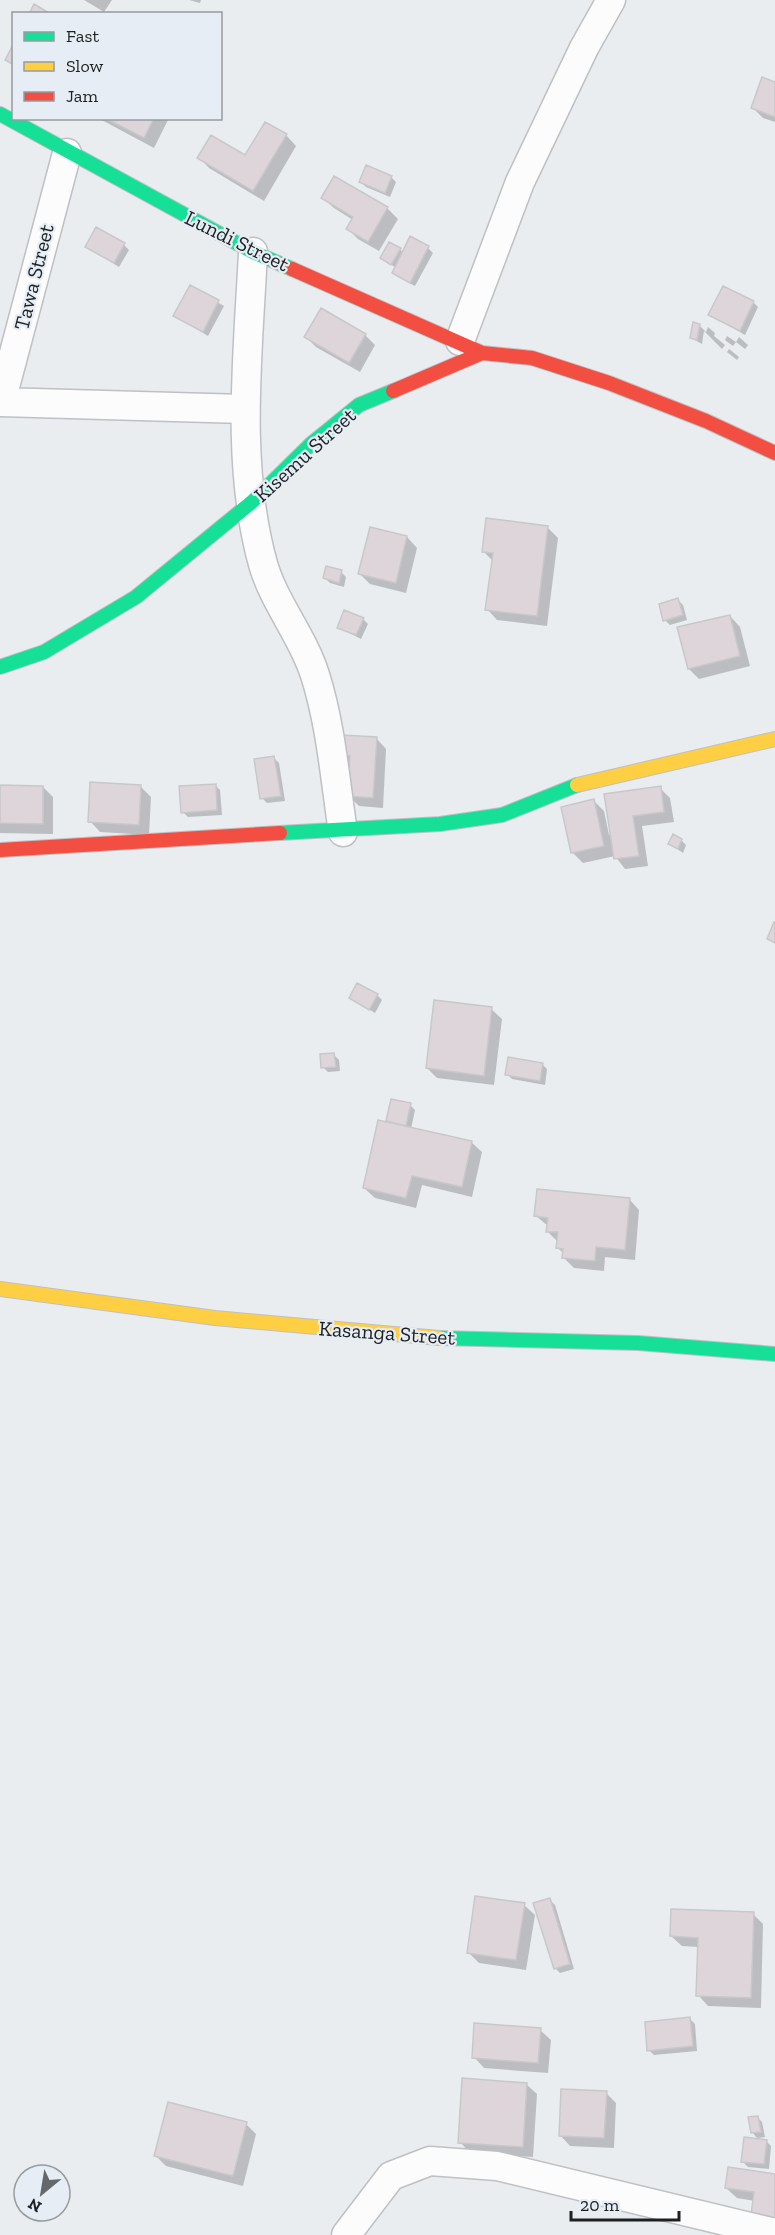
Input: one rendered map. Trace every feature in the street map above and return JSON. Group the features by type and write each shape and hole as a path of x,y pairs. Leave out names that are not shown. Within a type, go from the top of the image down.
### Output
{"street":[{"path":"471,347 520,182 584,48 611,0"},
{"name":"Lundi Street","path":"0,114 67,153 253,252 471,347"},
{"name":"Tawa Street","path":"67,153 1,402 244,409"},
{"path":"253,252 244,409 252,502 263,564 315,674 328,735 343,831"},
{"name":"Kisemu Street","path":"0,667 44,652 135,597 252,502 311,444 358,405 471,347 532,358 609,383 706,421 775,453"},
{"path":"0,850 440,824 502,815 581,784 775,740"},
{"name":"Kasanga Street","path":"0,1289 215,1318 414,1338 638,1343 775,1354"},
{"path":"346,2235 391,2176 430,2161 497,2166 775,2233"}],"building":[{"path":"34,4 48,12 30,12"},
{"path":"12,47 12,64 5,60"},
{"path":"762,77 775,82 775,117 751,108"},
{"path":"109,120 153,120 144,138"},
{"path":"265,122 287,134 253,191 197,158 211,135 245,155"},
{"path":"366,165 392,176 385,193 359,182"},
{"path":"334,176 388,207 368,242 346,229 353,217 321,198"},
{"path":"96,227 125,243 114,263 85,247"},
{"path":"410,236 429,246 410,283 392,273"},
{"path":"389,242 401,248 391,265 380,258"},
{"path":"190,285 219,300 203,332 173,316"},
{"path":"723,286 754,301 740,331 708,315"},
{"path":"321,308 366,334 349,363 304,337"},
{"path":"693,322 700,324 697,340 690,338"},
{"path":"486,518 548,526 537,616 485,610 493,553 482,552"},
{"path":"370,527 407,536 396,583 358,574"},
{"path":"326,566 342,570 339,583 323,578"},
{"path":"678,598 683,615 663,621 659,604"},
{"path":"344,610 364,618 356,635 337,628"},
{"path":"730,615 740,656 688,669 677,627"},
{"path":"341,735 377,737 373,798 347,796 350,756 340,755"},
{"path":"274,756 281,796 260,799 254,759"},
{"path":"90,782 141,785 139,825 88,822"},
{"path":"216,784 217,810 181,813 179,786"},
{"path":"0,785 43,786 43,824 0,823"},
{"path":"661,786 664,812 633,816 639,856 614,859 604,794"},
{"path":"594,799 604,846 571,853 561,807"},
{"path":"673,834 682,839 678,849 668,844"},
{"path":"775,922 775,943 767,939"},
{"path":"357,983 378,994 369,1010 349,998"},
{"path":"434,1000 492,1007 484,1076 426,1068"},
{"path":"334,1053 336,1067 321,1068 320,1054"},
{"path":"508,1057 543,1063 540,1081 505,1075"},
{"path":"391,1099 411,1103 406,1126 386,1121"},
{"path":"378,1120 472,1141 462,1187 412,1176 406,1198 363,1188"},
{"path":"537,1189 630,1198 625,1250 596,1247 595,1261 562,1258 563,1249 556,1248 558,1232 546,1232 548,1218 534,1216"},
{"path":"475,1896 525,1903 516,1960 467,1953"},
{"path":"550,1898 570,1964 554,1969 533,1903"},
{"path":"671,1909 754,1912 751,1998 696,1996 698,1938 670,1936"},
{"path":"690,2017 693,2046 647,2051 645,2022"},
{"path":"474,2023 541,2028 538,2063 472,2058"},
{"path":"462,2078 527,2083 523,2147 458,2143"},
{"path":"561,2089 607,2091 604,2138 559,2136"},
{"path":"168,2102 247,2122 233,2176 154,2156"},
{"path":"758,2116 761,2132 751,2133 748,2117"},
{"path":"744,2137 767,2140 764,2164 741,2162"},
{"path":"728,2167 775,2174 775,2225 750,2222 754,2192 725,2188"}],"traffic: fast":[{"path":"0,114 253,252 292,269"},
{"path":"0,667 44,652 136,597 252,502 311,444 359,405 393,391"},
{"path":"280,833 440,824 502,815 577,785"},
{"path":"439,1338 638,1343 775,1354"}],"traffic: slow":[{"path":"577,785 775,739"},
{"path":"0,1289 215,1318 439,1338"}],"traffic: jam":[{"path":"292,269 482,353"},
{"path":"393,391 482,353 532,358 609,383 706,421 775,453"},
{"path":"0,850 280,833"}]}
